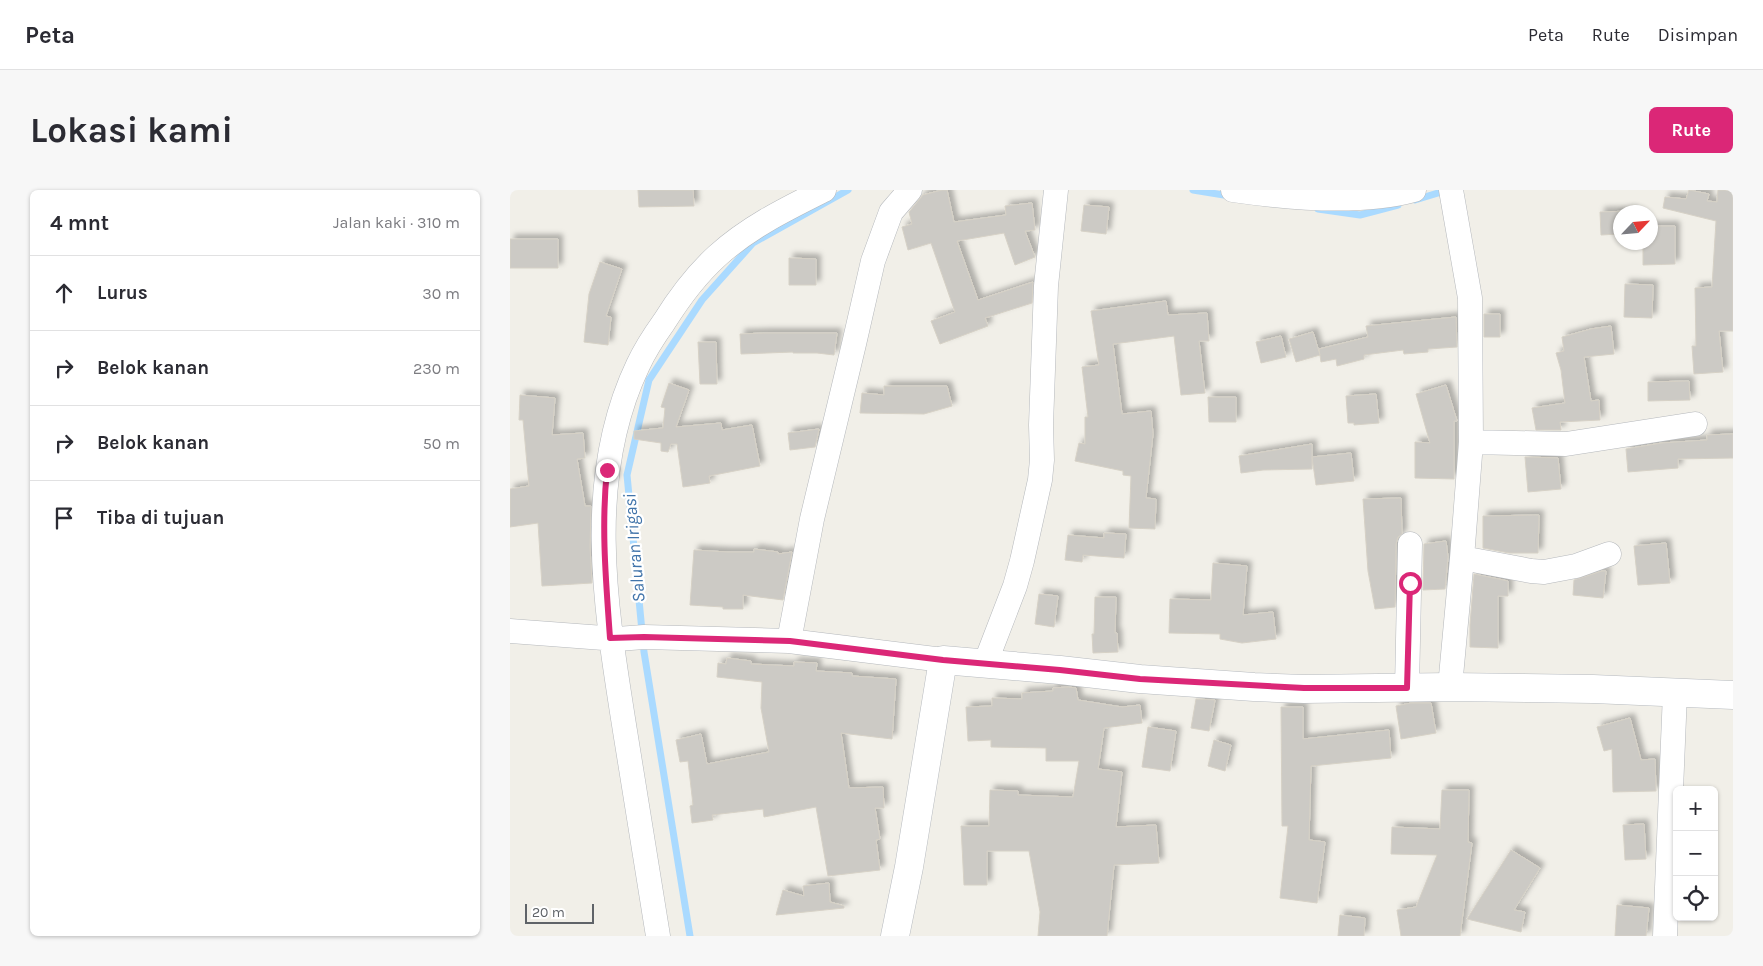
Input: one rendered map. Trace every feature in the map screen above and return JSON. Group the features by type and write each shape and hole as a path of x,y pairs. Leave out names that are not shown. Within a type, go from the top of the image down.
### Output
{"street":[{"path":"658,936 614,639 604,543 604,498 615,429 638,365 676,302 704,268 717,255 750,230 780,212 824,190"},
{"path":"790,641 812,519 838,416 873,261 891,212 910,190"},
{"path":"1233,190 1277,196 1334,199 1395,195 1414,190"},
{"path":"986,664 1015,586 1040,480 1046,286 1056,192"},
{"path":"1450,687 1471,442 1470,298 1452,195"},
{"path":"1471,442 1566,444 1695,424"},
{"path":"1407,688 1410,544"},
{"path":"1462,558 1544,572 1576,566 1609,554"},
{"path":"510,631 614,639 644,637 790,641 943,660 1140,679 1254,687 1592,689 1733,695"},
{"path":"895,936 909,867 943,660"},
{"path":"1665,936 1675,693"}],"building":[{"path":"638,190 693,190 694,206 639,207"},
{"path":"947,190 954,222 1006,215 1005,206 1032,203 1035,230 1025,231 1035,257 1015,265 1004,233 957,241 978,300 1033,282 1032,303 985,318 988,326 940,344 931,321 955,312 931,243 908,250 902,227 912,224 909,212 923,195"},
{"path":"1689,190 1709,194 1707,201 1717,202 1718,190 1733,190 1733,331 1719,331 1723,372 1694,374 1692,346 1696,346 1695,288 1712,287 1716,221 1663,208 1665,197 1686,199"},
{"path":"1084,205 1109,207 1106,234 1081,231"},
{"path":"1600,212 1613,212 1613,234 1601,235"},
{"path":"1658,226 1675,226 1675,264 1643,265 1643,250 1658,250"},
{"path":"510,239 558,239 558,268 510,268"},
{"path":"789,258 816,259 816,285 789,285"},
{"path":"600,262 622,269 606,316 611,317 608,345 584,342 589,294"},
{"path":"1625,284 1653,285 1652,318 1624,317"},
{"path":"1166,301 1168,315 1207,313 1209,341 1199,341 1205,393 1181,395 1174,336 1113,344 1122,414 1151,411 1153,434 1146,498 1156,499 1155,529 1129,528 1131,476 1123,475 1123,471 1075,461 1079,443 1085,444 1085,417 1088,417 1082,367 1099,365 1091,311"},
{"path":"1484,314 1500,314 1500,337 1484,337"},
{"path":"1456,317 1457,347 1428,349 1428,352 1404,354 1403,350 1364,355 1364,359 1337,366 1336,359 1321,362 1319,349 1368,337 1366,326"},
{"path":"1611,326 1614,354 1584,357 1591,401 1599,400 1600,420 1560,422 1561,430 1536,430 1532,408 1565,403 1561,370 1556,353 1564,351 1562,337"},
{"path":"1313,332 1320,355 1296,362 1289,339"},
{"path":"837,333 834,355 793,352 741,354 740,334"},
{"path":"1281,336 1286,357 1261,363 1256,342"},
{"path":"698,342 716,342 717,384 700,384"},
{"path":"1689,381 1690,400 1648,401 1648,382"},
{"path":"669,383 689,390 676,427 721,423 722,430 752,425 760,466 709,476 710,483 683,487 677,444 671,444 668,452 661,451 661,443 634,439 634,431 663,428 665,408 661,407"},
{"path":"1446,385 1457,421 1454,421 1454,479 1415,478 1415,442 1430,443 1416,394"},
{"path":"884,386 947,386 952,406 924,414 860,413 862,393 884,395"},
{"path":"1376,394 1379,423 1354,425 1354,423 1348,423 1346,396"},
{"path":"520,395 555,398 552,435 583,433 585,458 577,459 585,506 591,506 590,547 592,583 542,586 538,523 510,527 510,489 529,486 523,420 519,420"},
{"path":"1208,397 1236,397 1236,422 1209,422"},
{"path":"819,429 815,447 790,450 788,433"},
{"path":"1733,434 1733,458 1678,459 1678,468 1628,472 1626,449 1662,443 1707,440 1707,435"},
{"path":"1312,444 1312,469 1263,470 1241,473 1239,456"},
{"path":"1351,453 1354,481 1316,485 1312,457"},
{"path":"1525,457 1558,458 1561,489 1528,492"},
{"path":"1401,498 1402,534 1398,537 1396,544 1395,607 1375,609 1368,571 1363,499"},
{"path":"1539,515 1538,553 1509,553 1483,548 1483,516"},
{"path":"1104,533 1126,534 1124,558 1083,555 1082,562 1065,560 1068,535 1104,538"},
{"path":"1446,541 1448,557 1445,589 1423,590 1424,544"},
{"path":"1666,543 1670,583 1638,585 1634,546"},
{"path":"754,549 778,552 778,554 792,552 783,600 743,595 743,609 723,609 723,607 690,605 694,550 754,552"},
{"path":"1213,563 1247,566 1243,615 1273,612 1276,639 1242,643 1220,639 1220,634 1169,633 1170,599 1211,600"},
{"path":"1606,571 1603,598 1573,595 1574,580"},
{"path":"1474,574 1508,581 1508,596 1498,596 1498,648 1470,647"},
{"path":"1039,594 1058,596 1054,627 1035,624"},
{"path":"1095,597 1116,597 1115,633 1117,633 1118,652 1093,653 1092,634 1094,634"},
{"path":"727,658 751,661 751,664 794,666 794,662 817,663 816,671 852,673 852,676 896,679 892,739 841,733 849,788 883,787 884,808 875,808 880,839 876,840 880,870 828,876 816,807 764,817 763,809 712,815 713,820 692,823 690,806 693,805 688,761 680,762 676,740 701,734 707,764 769,752 761,708 762,682 717,677 718,663 726,664"},
{"path":"1053,688 1076,688 1078,700 1122,707 1140,705 1142,723 1104,728 1098,769 1122,772 1116,827 1156,825 1159,863 1114,865 1107,936 1038,936 1040,912 1029,851 987,851 987,885 964,885 961,826 989,826 990,790 1018,791 1018,795 1073,797 1079,761 1046,761 1046,748 991,747 991,740 968,741 966,707 992,706 992,698 1022,699 1022,693 1053,691"},
{"path":"1196,699 1215,700 1209,731 1191,728"},
{"path":"1411,703 1431,703 1436,733 1401,739 1396,706"},
{"path":"1281,707 1303,707 1303,739 1389,730 1391,758 1311,766 1309,840 1325,842 1317,903 1280,898 1288,826 1282,826"},
{"path":"1630,718 1641,760 1655,759 1656,791 1613,792 1612,749 1604,751 1597,727"},
{"path":"1148,727 1176,731 1170,771 1142,767"},
{"path":"1214,740 1231,745 1225,771 1208,766"},
{"path":"1442,790 1469,790 1468,842 1472,843 1460,936 1401,936 1397,910 1416,907 1437,855 1391,854 1392,827 1440,829"},
{"path":"1644,824 1646,859 1625,860 1623,825"},
{"path":"1511,850 1540,868 1514,910 1525,912 1521,932 1467,919"},
{"path":"829,883 830,902 844,906 844,908 776,915 783,890 804,896 803,886"},
{"path":"1617,905 1649,908 1646,936 1615,936"},
{"path":"1340,915 1365,918 1364,936 1338,936"}],"waterway":[{"name":"Saluran Irigasi","path":"690,936 644,652 627,475 649,380 702,300 753,243 848,190"},
{"name":"Saluran Irigasi","path":"1193,190 1230,196"},
{"name":"Saluran Irigasi","path":"1415,200 1448,190"},
{"name":"Saluran Irigasi","path":"1318,209 1360,215 1398,205"}],"route":[{"path":"607,470 604,498 604,543 610,638 617,639 644,637 790,641 943,660 1140,679 1254,687 1407,688 1410,583"}]}
